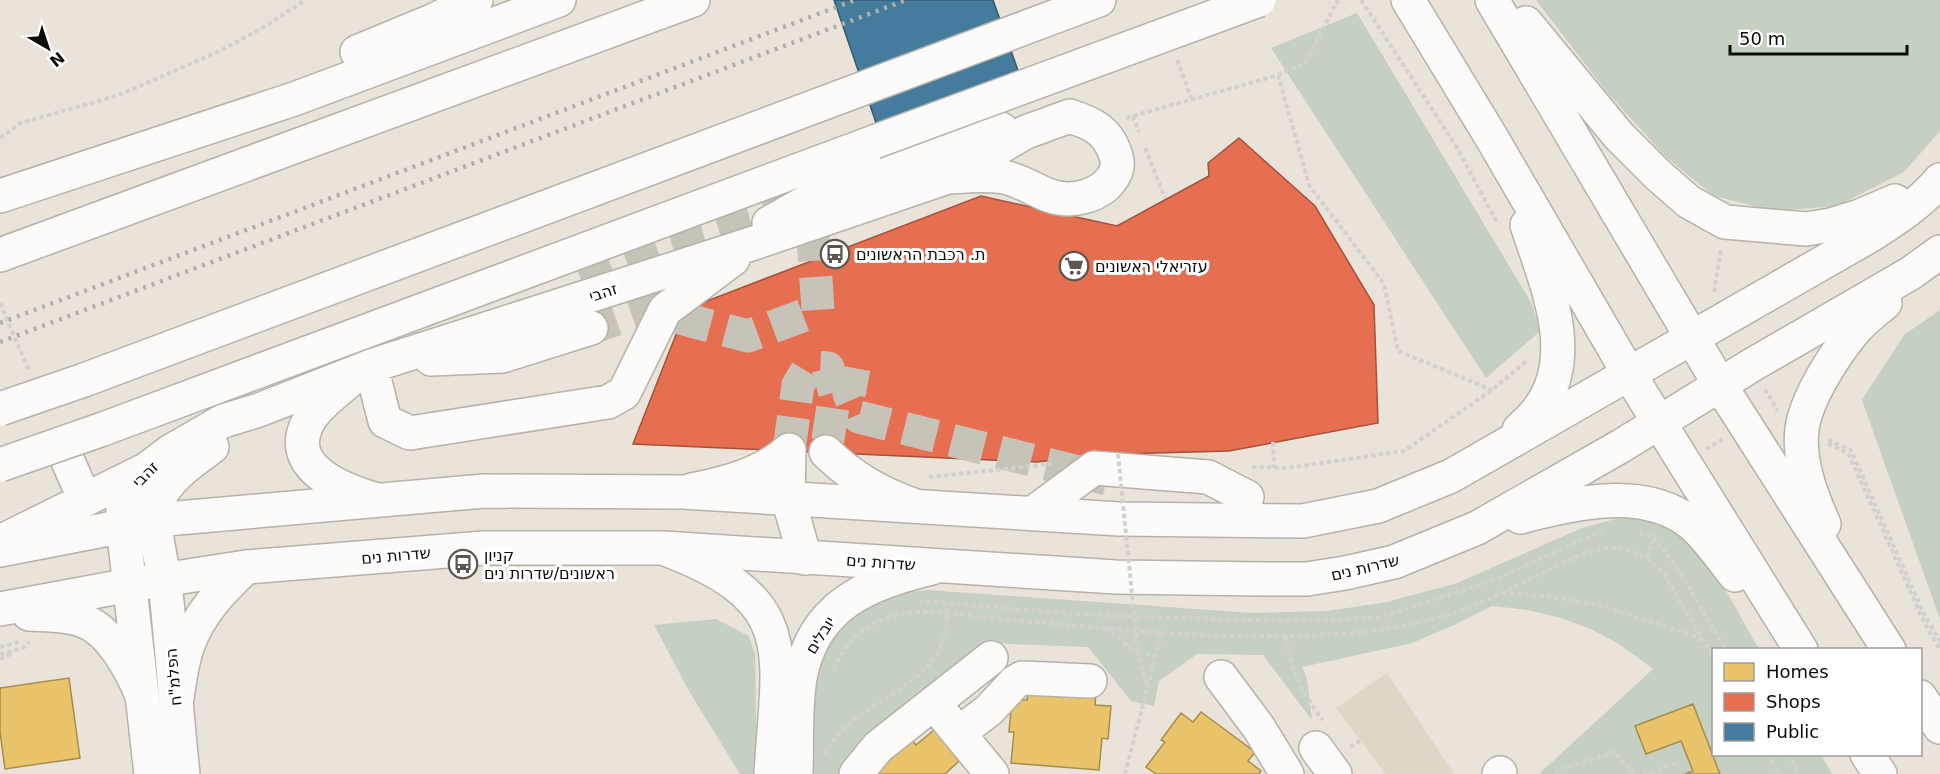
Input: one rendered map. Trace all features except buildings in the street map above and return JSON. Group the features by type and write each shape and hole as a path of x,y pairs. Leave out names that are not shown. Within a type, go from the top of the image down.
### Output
{"main road":[{"path":"49,179 432,21 476,0"},
{"path":"8,193 294,99 559,0"},
{"path":"15,250 693,0"},
{"path":"0,409 84,380 1099,0"},
{"path":"0,465 104,429 1258,0"},
{"path":"1408,0 1493,140 1629,374 1800,648"},
{"path":"1492,0 1719,385 1888,648"},
{"path":"1509,0 1542,45 1619,136 1689,202 1725,222 1806,229 1832,225 1860,216 1907,194 1940,164"},
{"path":"708,258 808,201 1027,119 1083,121 1107,137 1119,160 1117,172 1098,192 1060,200 1007,178 982,174 948,177"},
{"path":"948,177 1026,132 1083,121"},
{"path":"1493,140 1525,219 1549,293 1558,335 1556,365 1550,389 1539,410 1502,447"},
{"name":"זהבי","path":"130,585 123,507 133,483 171,451 223,421 259,410 365,369 754,243 948,177"},
{"path":"0,550 155,520 484,491 683,492 1119,519 1303,521 1378,506 1451,476 1693,338 1903,214 1940,180"},
{"path":"580,277 405,340 359,363 365,369 385,421 410,433 608,402 624,393 665,310 754,243"},
{"path":"1863,610 1821,518 1802,457 1802,431 1813,398 1825,373 1854,330 1940,253"},
{"name":"שדרות נים","path":"0,610 130,585 246,567 484,548 663,548 1116,577 1307,579 1345,573 1394,562 1477,528 1911,273 1940,253"},
{"path":"375,499 339,486 316,470 304,455 302,442 305,428 325,401 365,369 502,356 591,328"},
{"name":"זהבי","path":"155,520 158,502 169,483 259,410"},
{"path":"683,492 728,482 757,471 779,459 789,450 788,498 805,558"},
{"path":"64,452 85,500"},
{"path":"805,558 824,500 826,452 839,465 880,492 923,508"},
{"path":"1033,513 1094,468 1208,477 1246,497 1303,521"},
{"path":"1118,468 1246,497"},
{"path":"0,542 147,469"},
{"path":"1477,528 1568,504 1599,501 1624,501 1659,507 1676,513 1694,526 1791,648"},
{"name":"הפלמ\"ח","path":"155,520 164,580 183,774"},
{"path":"663,548 705,565 731,580 753,598 768,622 773,636 777,669 771,774"},
{"name":"יובלים","path":"796,774 800,679 808,650 823,625 844,603 865,590 900,576 940,566"},
{"path":"176,705 185,655 196,625 217,595 246,567"},
{"name":"הפלמ\"ח","path":"130,585 151,774"},
{"path":"0,610 63,616 85,621 99,631 123,659 142,696"},
{"path":"856,774 878,747 991,658"},
{"path":"1221,677 1259,728 1287,774"},
{"path":"959,733 989,710 1015,682 1022,678 1090,681"},
{"path":"1922,700 1940,727"},
{"path":"933,703 992,774"},
{"path":"1868,756 1880,774"}],"path":[{"path":"0,138 21,123 119,95 220,51 269,24 305,0"},
{"path":"1083,121 1133,116 1278,75 1305,63 1338,0"},
{"path":"1361,0 1456,146 1502,230"},
{"path":"1278,75 1309,185 1384,284 1398,351 1492,390"},
{"path":"1133,116 1141,137"},
{"path":"1145,147 1165,198"},
{"path":"1684,461 1746,427"},
{"path":"1802,431 1851,450 1923,612 1940,641"},
{"path":"1802,431 1848,453 1924,622 1940,650"},
{"path":"1273,442 1274,468"},
{"path":"1118,468 1138,654 1148,687"},
{"path":"1647,558 1654,537 1682,574 1725,648"},
{"path":"832,678 842,651 853,637 871,625 889,618 914,613 1210,636 1345,634 1441,618 1501,593 1580,555 1600,549 1619,548 1647,558 1664,574 1712,657"},
{"path":"1501,593 1545,596 1599,605 1692,635 1704,643"},
{"path":"824,758 827,750 845,728 915,679 933,658 945,637 946,604"},
{"path":"1106,628 1138,654 1156,656"},
{"path":"1125,774 1162,632"},
{"path":"1286,636 1288,654 1331,749 1360,740"},
{"path":"0,659 23,648"},
{"path":"827,738 827,750"},
{"path":"1555,774 1561,769 1615,752 1633,774"},
{"path":"1769,756 1779,774"},
{"path":"1789,756 1799,774"},
{"path":"1643,774 1681,762"}],"shaded area":[{"path":"1536,0 1940,0 1940,131 1904,172 1837,206 1775,211 1714,196 1666,157 1606,91"},
{"path":"1357,13 1532,304 1540,331 1486,378 1271,48"},
{"path":"1940,310 1940,619 1862,400 1904,335"},
{"path":"1623,517 1648,520 1670,530 1689,544 1706,563 1735,606 1758,648 1712,648 1712,756 1822,756 1832,774 1539,774 1653,669 1619,644 1591,629 1561,618 1528,610 1492,606 1412,643 1302,667 1307,679 1312,720 1263,655 1197,654 1159,681 1154,706 1131,701 1088,647 982,643 873,735 844,774 807,774 813,686 825,646 849,617 895,593 927,590 1253,613 1328,611 1387,602 1457,583 1582,528"},
{"path":"716,619 749,636 755,654 757,774 740,774 689,691 654,625"},
{"path":"1387,673 1454,774 1386,774 1336,708"}],"tunnel":[{"path":"580,277 665,241 775,209 813,237 818,310 748,336 646,309 591,328"},
{"path":"789,450 798,385 809,367 828,368 835,393 826,452"},
{"path":"854,368 849,394 859,417 1107,479"}],"railway":[{"path":"0,323 855,0"},
{"path":"0,342 906,0"}],"place":[{"name":"ת. רכבת הראשונים","path":"835,254"},
{"name":"עזריאלי ראשונים","path":"1074,266"},
{"name":"קניון ראשונים/שדרות נים","path":"463,564"}]}
